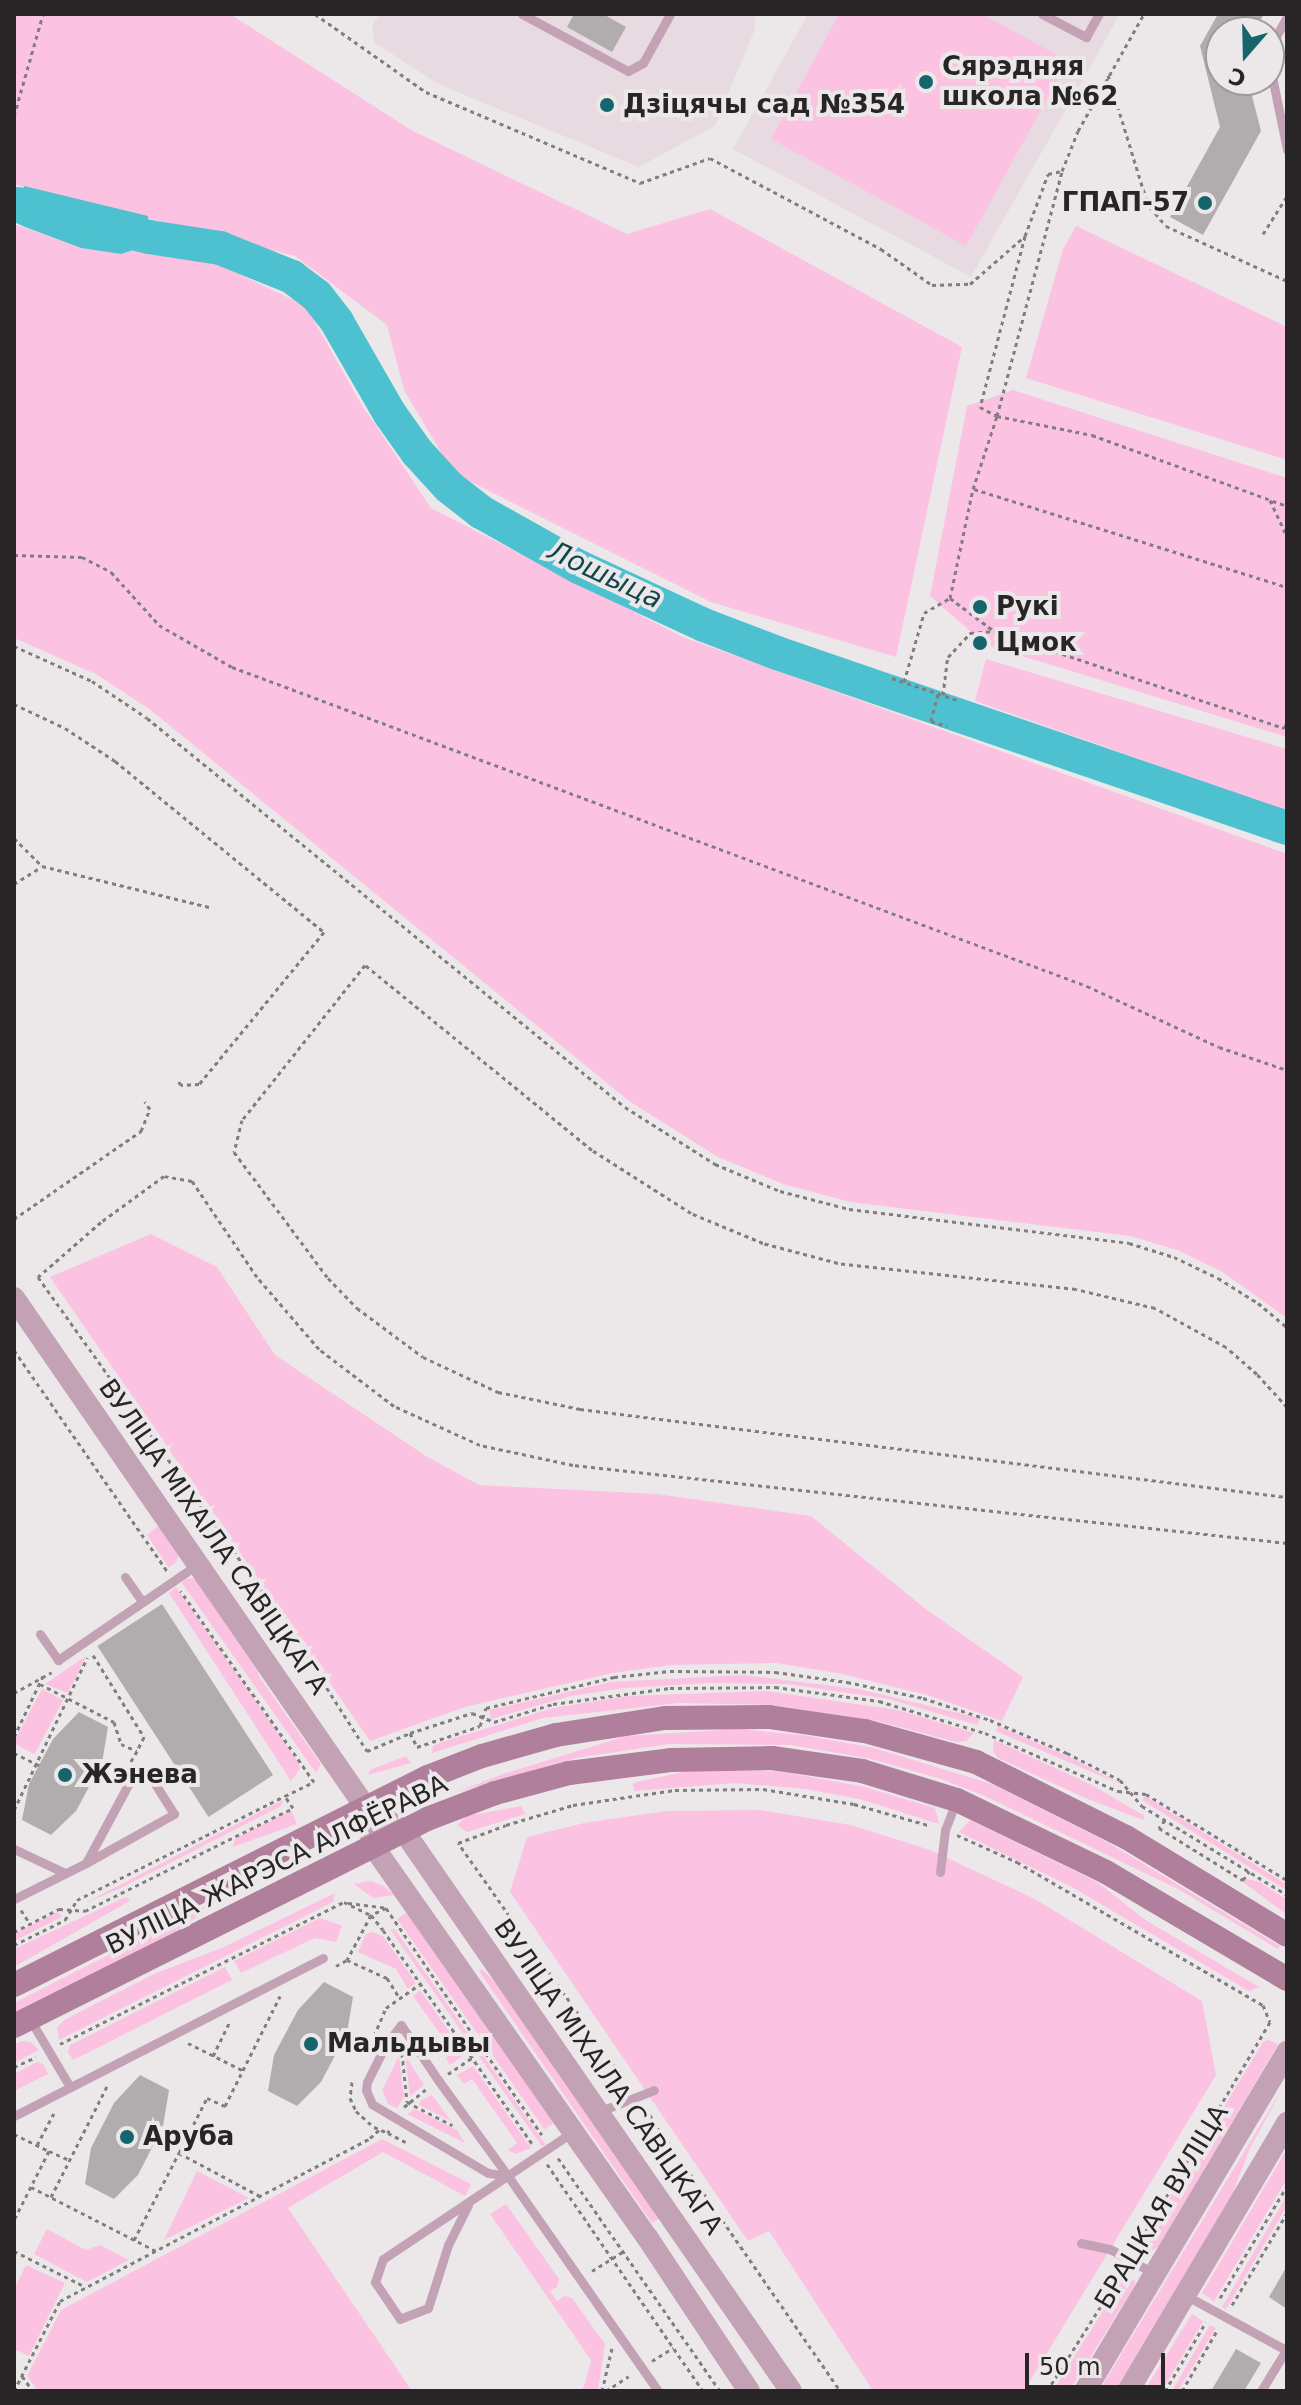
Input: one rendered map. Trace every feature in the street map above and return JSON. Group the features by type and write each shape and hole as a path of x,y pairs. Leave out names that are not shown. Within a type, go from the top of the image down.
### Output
{"main road":[{"name":"ВУЛІЦА ЖАРЭСА АЛФЁРАВА","path":"14,1985 366,1808 482,1756 556,1735 665,1718 782,1719 865,1731 976,1762 1126,1837 1287,1935"},
{"name":"ВУЛІЦА ЖАРЭСА АЛФЁРАВА","path":"21,2022 403,1830 495,1793 569,1773 672,1760 772,1758 862,1771 957,1800 1106,1872 1287,1979"}],"street":[{"name":"ВУЛІЦА МІХАІЛА САВІЦКАГА","path":"14,1298 366,1808 373,1846 749,2391"},
{"name":"ВУЛІЦА МІХАІЛА САВІЦКАГА","path":"366,1808 403,1830 791,2391"},
{"name":"БРАЦКАЯ ВУЛІЦА","path":"1085,2391 1287,2052"},
{"path":"1128,2391 1287,2123"}],"lane":[{"path":"522,14 628,71 643,63 670,14"},
{"path":"1042,14 1086,37 1099,14"},
{"path":"1276,96 1287,150"},
{"path":"40,1634 58,1660 198,1564"},
{"path":"125,1577 142,1601"},
{"path":"14,1899 86,1863 174,1814 152,1779 140,1775 129,1783 86,1863"},
{"path":"940,1872 945,1830 957,1800"},
{"path":"14,1849 65,1873"},
{"path":"14,2116 323,1958"},
{"path":"21,2022 50,2049 70,2087"},
{"path":"508,2176 488,2173 377,2110 366,2090 385,2046 401,2025 438,2080 508,2176 658,2391"},
{"path":"598,2112 654,2090"},
{"path":"468,2205 448,2245 428,2308 400,2319 375,2282 383,2259 573,2132"},
{"path":"1081,2243 1110,2249 1155,2274"},
{"path":"1185,2295 1287,2349 1261,2391"}],"path":[{"path":"14,116 43,14"},
{"path":"315,14 426,92 640,183 710,158 881,249 932,285 970,284 1025,236"},
{"path":"904,682 924,613 950,598 973,489 997,416 1062,171 1078,131 1144,14"},
{"path":"1108,75 1143,189 1150,207 1166,226 1287,281"},
{"path":"1062,171 1048,174 1025,236 980,407 997,416 1092,435 1287,506"},
{"path":"1263,234 1287,196"},
{"path":"973,489 1287,587"},
{"path":"1270,500 1287,536"},
{"path":"14,555 82,557 111,572 159,625 232,667 1072,980 1219,1047 1287,1070"},
{"path":"950,598 994,631 1284,728 1287,723"},
{"path":"947,726 931,721 948,657 970,633 994,631"},
{"path":"14,646 92,681 147,718 625,1107 715,1164 780,1191 849,1209 1129,1243 1174,1257 1218,1278 1258,1303 1287,1327"},
{"path":"892,678 957,700"},
{"path":"14,704 65,728 115,761 324,932 199,1084 181,1085 177,1079"},
{"path":"14,838 42,866 209,907"},
{"path":"14,884 42,866"},
{"path":"1287,1407 1257,1374 1226,1347 1155,1308 1076,1289 838,1263 763,1243 691,1213 623,1174 365,965 242,1120 234,1152 328,1278 357,1308 411,1350 498,1392 580,1409 1287,1497"},
{"path":"14,1219 141,1131 150,1109 145,1102"},
{"path":"367,1751 288,1627 38,1277 101,1222 164,1176 192,1181 257,1277 319,1349 394,1406 480,1445 573,1465 1287,1543"},
{"path":"14,1350 314,1782 77,1900 65,1920 14,1945"},
{"path":"79,1658 91,1651"},
{"path":"14,1810 91,1651"},
{"path":"91,1651 144,1737 129,1765"},
{"path":"14,1693 55,1670"},
{"path":"14,1737 43,1676"},
{"path":"40,1684 114,1722 121,1744 137,1751"},
{"path":"879,1701 985,1733 1118,1791 1146,1794 1287,1880"},
{"path":"14,1753 38,1765"},
{"path":"1120,1780 1142,1806 1287,1895"},
{"path":"840,2391 458,1843 573,1805 675,1790 763,1789 854,1804 945,1830 1017,1862 1263,2005 1270,2022 1129,2260 1047,2391"},
{"path":"14,1932 59,1909 85,1911 293,1808 285,1796"},
{"path":"1165,1820 1159,1828 1243,1880 1249,1871"},
{"path":"344,1902 371,1915 703,2391"},
{"path":"14,2067 344,1902 386,1908 720,2391"},
{"path":"334,1967 347,1960 371,1915 386,1908"},
{"path":"347,1960 387,1978 399,1997"},
{"path":"372,2039 386,2008 420,1984"},
{"path":"134,2240 207,2098 225,2106 281,1994"},
{"path":"213,2056 230,2021 219,2027"},
{"path":"198,2038 187,2044 244,2071"},
{"path":"396,2054 402,2050"},
{"path":"402,2050 409,2054"},
{"path":"402,2050 407,2102"},
{"path":"356,2073 350,2085 350,2098 356,2111 388,2133 407,2102 472,2058"},
{"path":"51,2197 109,2081"},
{"path":"407,2102 454,2127"},
{"path":"37,2145 55,2110 41,2117"},
{"path":"14,2391 60,2301 370,2138 380,2129"},
{"path":"14,2134 69,2160"},
{"path":"14,2220 49,2151"},
{"path":"179,2153 260,2196"},
{"path":"1165,2391 1287,2186"},
{"path":"31,2187 156,2251"},
{"path":"1182,2391 1287,2213"},
{"path":"14,2251 86,2287"},
{"path":"580,2279 622,2252"},
{"path":"602,2391 613,2344"},
{"path":"22,2376 33,2391"}],"shaded area":[{"path":"14,14 230,14 411,130 627,234 710,209 962,347 896,657 711,602 453,473 404,390 387,325 295,256 14,184"},
{"name":"Дзіцячы сад №354","path":"380,14 755,14 755,29 715,126 639,167 438,84 374,42 372,25"},
{"name":"Сярэдняя школа №62","path":"808,14 1120,14 971,277 733,149"},
{"name":"Сярэдняя школа №62","path":"839,14 982,14 1068,61 966,246 771,139"},
{"path":"14,224 81,248 121,254 143,247 222,266 306,306 360,402 431,508 683,637 1287,854 1287,1318 1221,1271 1177,1250 1130,1236 850,1202 783,1184 718,1157 629,1101 152,711 96,674 14,638"},
{"path":"1076,226 1287,327 1287,460 1026,378 1063,249"},
{"path":"1013,390 1287,478 1287,737 986,645 930,596 967,406"},
{"path":"986,659 1287,749 1287,811 975,701"},
{"path":"151,1234 217,1267 275,1355 426,1456 479,1485 657,1494 811,1516 927,1610 1023,1677 1002,1721 927,1695 842,1674 776,1663 672,1665 612,1673 465,1707 370,1741 50,1277"},
{"path":"161,1524 179,1552 177,1561 169,1568 147,1535"},
{"path":"195,1578 235,1622 260,1678 321,1764 316,1773 182,1583 185,1579"},
{"path":"176,1587 299,1763 300,1769 291,1781 169,1593"},
{"path":"86,1656 68,1693 45,1684"},
{"path":"743,1675 858,1689 980,1718 977,1725 889,1699 787,1684 711,1683 625,1688 571,1696 491,1719 489,1710 611,1682"},
{"path":"42,1689 63,1700 35,1754 14,1742"},
{"path":"766,1691 898,1710 974,1733 966,1741 956,1742 877,1721 770,1705 679,1703 543,1718 432,1753 433,1746 439,1743 553,1708 628,1696"},
{"path":"998,1726 1076,1760 1122,1785 996,1731"},
{"path":"739,1729 803,1735 874,1748 995,1785 1109,1843 1280,1946 1278,1949 1178,1889 987,1797 941,1779 871,1759 791,1745 670,1744 576,1758 454,1793 506,1773 626,1736"},
{"path":"994,1740 1090,1784 1145,1816 1143,1820 1085,1798 998,1758 993,1751"},
{"path":"406,1756 411,1763 368,1775 370,1770"},
{"path":"696,1769 777,1771 861,1786 935,1808 939,1824 859,1799 805,1789 735,1783 634,1791 633,1783"},
{"path":"1145,1796 1287,1884 1284,1889 1142,1800"},
{"path":"283,1800 281,1806 119,1889 87,1902"},
{"path":"521,1806 525,1814 467,1832 457,1825 467,1816"},
{"path":"760,1810 851,1825 930,1850 1035,1899 1202,2001 1216,2075 1024,2391 873,2391 769,2231 748,2241 510,1892 527,1837 584,1823 666,1811"},
{"path":"292,1812 297,1824 233,1847 235,1839"},
{"path":"970,1820 1097,1882 1147,1921 1259,1987 1249,1991 1070,1886 959,1832"},
{"path":"1247,1879 1260,1882 1287,1900 1287,1915 1243,1882"},
{"path":"371,1881 384,1886 394,1895 373,1898 354,1884"},
{"path":"335,1893 333,1902 59,2040 57,2028 64,2020 156,1973 224,1947"},
{"path":"126,1897 130,1899 128,1902 14,1967 14,1949"},
{"path":"207,1905 209,1909 152,1947 14,2018 14,2003"},
{"path":"57,1912 62,1915 60,1918 14,1941 14,1934"},
{"path":"407,1912 554,2123 545,2129 397,1919"},
{"path":"320,1918 342,1926 336,1942 315,1938 241,1973 234,1961"},
{"path":"394,1928 545,2144 542,2147 391,1930"},
{"path":"372,1932 383,1936 416,1983 408,1989 396,1969 358,1952 366,1934"},
{"path":"225,1967 232,1980 73,2060 68,2052 70,2045"},
{"path":"482,1969 522,2010 663,2216 652,2223 479,1971"},
{"path":"420,1990 465,2054 450,2065 446,2058 453,2052 413,1996"},
{"path":"1268,2040 1278,2044 1158,2247 1141,2257 1136,2254 1263,2042"},
{"path":"21,2041 31,2042 39,2050 14,2063 14,2045"},
{"path":"405,2055 424,2085 410,2096"},
{"path":"399,2056 404,2097 397,2108 388,2104 382,2090"},
{"path":"37,2062 43,2064 48,2074 14,2091 14,2074"},
{"path":"473,2066 531,2148 516,2154 508,2150 517,2143 472,2079 464,2084 457,2075"},
{"path":"1287,2081 1250,2148 1232,2195 1115,2391 1099,2391"},
{"path":"432,2095 451,2121 419,2105 420,2101"},
{"path":"415,2109 457,2130 465,2143 407,2114"},
{"path":"382,2139 471,2184 465,2196 383,2152 288,2208 412,2391 38,2391 27,2376 61,2310"},
{"path":"1287,2149 1287,2179 1214,2301 1202,2293"},
{"path":"197,2171 249,2198 164,2240"},
{"path":"1287,2195 1287,2206 1226,2309 1222,2307"},
{"path":"506,2204 559,2279 557,2287 550,2291 557,2301 565,2296 572,2298 605,2344 598,2391 578,2391 584,2387 591,2360 490,2214"},
{"path":"47,2229 86,2250 100,2245 129,2260 87,2282 34,2254"},
{"path":"26,2265 65,2283 29,2356 14,2349 14,2289"},
{"path":"1126,2274 1135,2281 1134,2287 1083,2369 1069,2391 1053,2391"},
{"path":"1192,2314 1203,2321 1162,2391 1144,2391"},
{"path":"1210,2325 1216,2328 1178,2391 1172,2391"}],"water":[{"path":"24,186 148,216 149,237 143,247 121,254 81,248 25,227 14,222"}],"building":[{"path":"574,14 603,14 626,27 612,52 567,27"},
{"path":"1218,14 1264,14 1263,16"},
{"path":"1205,37 1205,66 1200,46"},
{"path":"1212,96 1252,96 1261,131 1203,235 1170,217 1220,127"},
{"path":"162,1604 273,1775 209,1817 97,1646"},
{"name":"Жэнева","path":"79,1712 108,1727 102,1763 76,1811 51,1835 22,1820 29,1784 53,1739"},
{"name":"Мальдывы","path":"324,1982 353,1997 347,2033 321,2082 297,2106 268,2091 274,2055 298,2010"},
{"name":"Аруба","path":"140,2075 169,2090 163,2126 138,2175 114,2199 85,2184 91,2148 114,2103"},
{"path":"1287,2266 1287,2309 1269,2297"},
{"path":"1236,2349 1261,2363 1244,2391 1211,2391"}],"waterway":[{"name":"Лошыца","path":"18,204 149,237 220,248 292,277 317,296 337,322 390,414 417,452 449,487 481,512 579,567 704,625 777,653 1287,828"}],"place":[{"name":"Сярэдняя школа №62","path":"926,82"},
{"name":"Дзіцячы сад №354","path":"607,105"},
{"name":"ГПАП-57","path":"1205,203"},
{"name":"Рукі","path":"980,607"},
{"name":"Цмок","path":"980,643"},
{"name":"Жэнева","path":"65,1775"},
{"name":"Мальдывы","path":"311,2044"},
{"name":"Аруба","path":"127,2137"}]}
